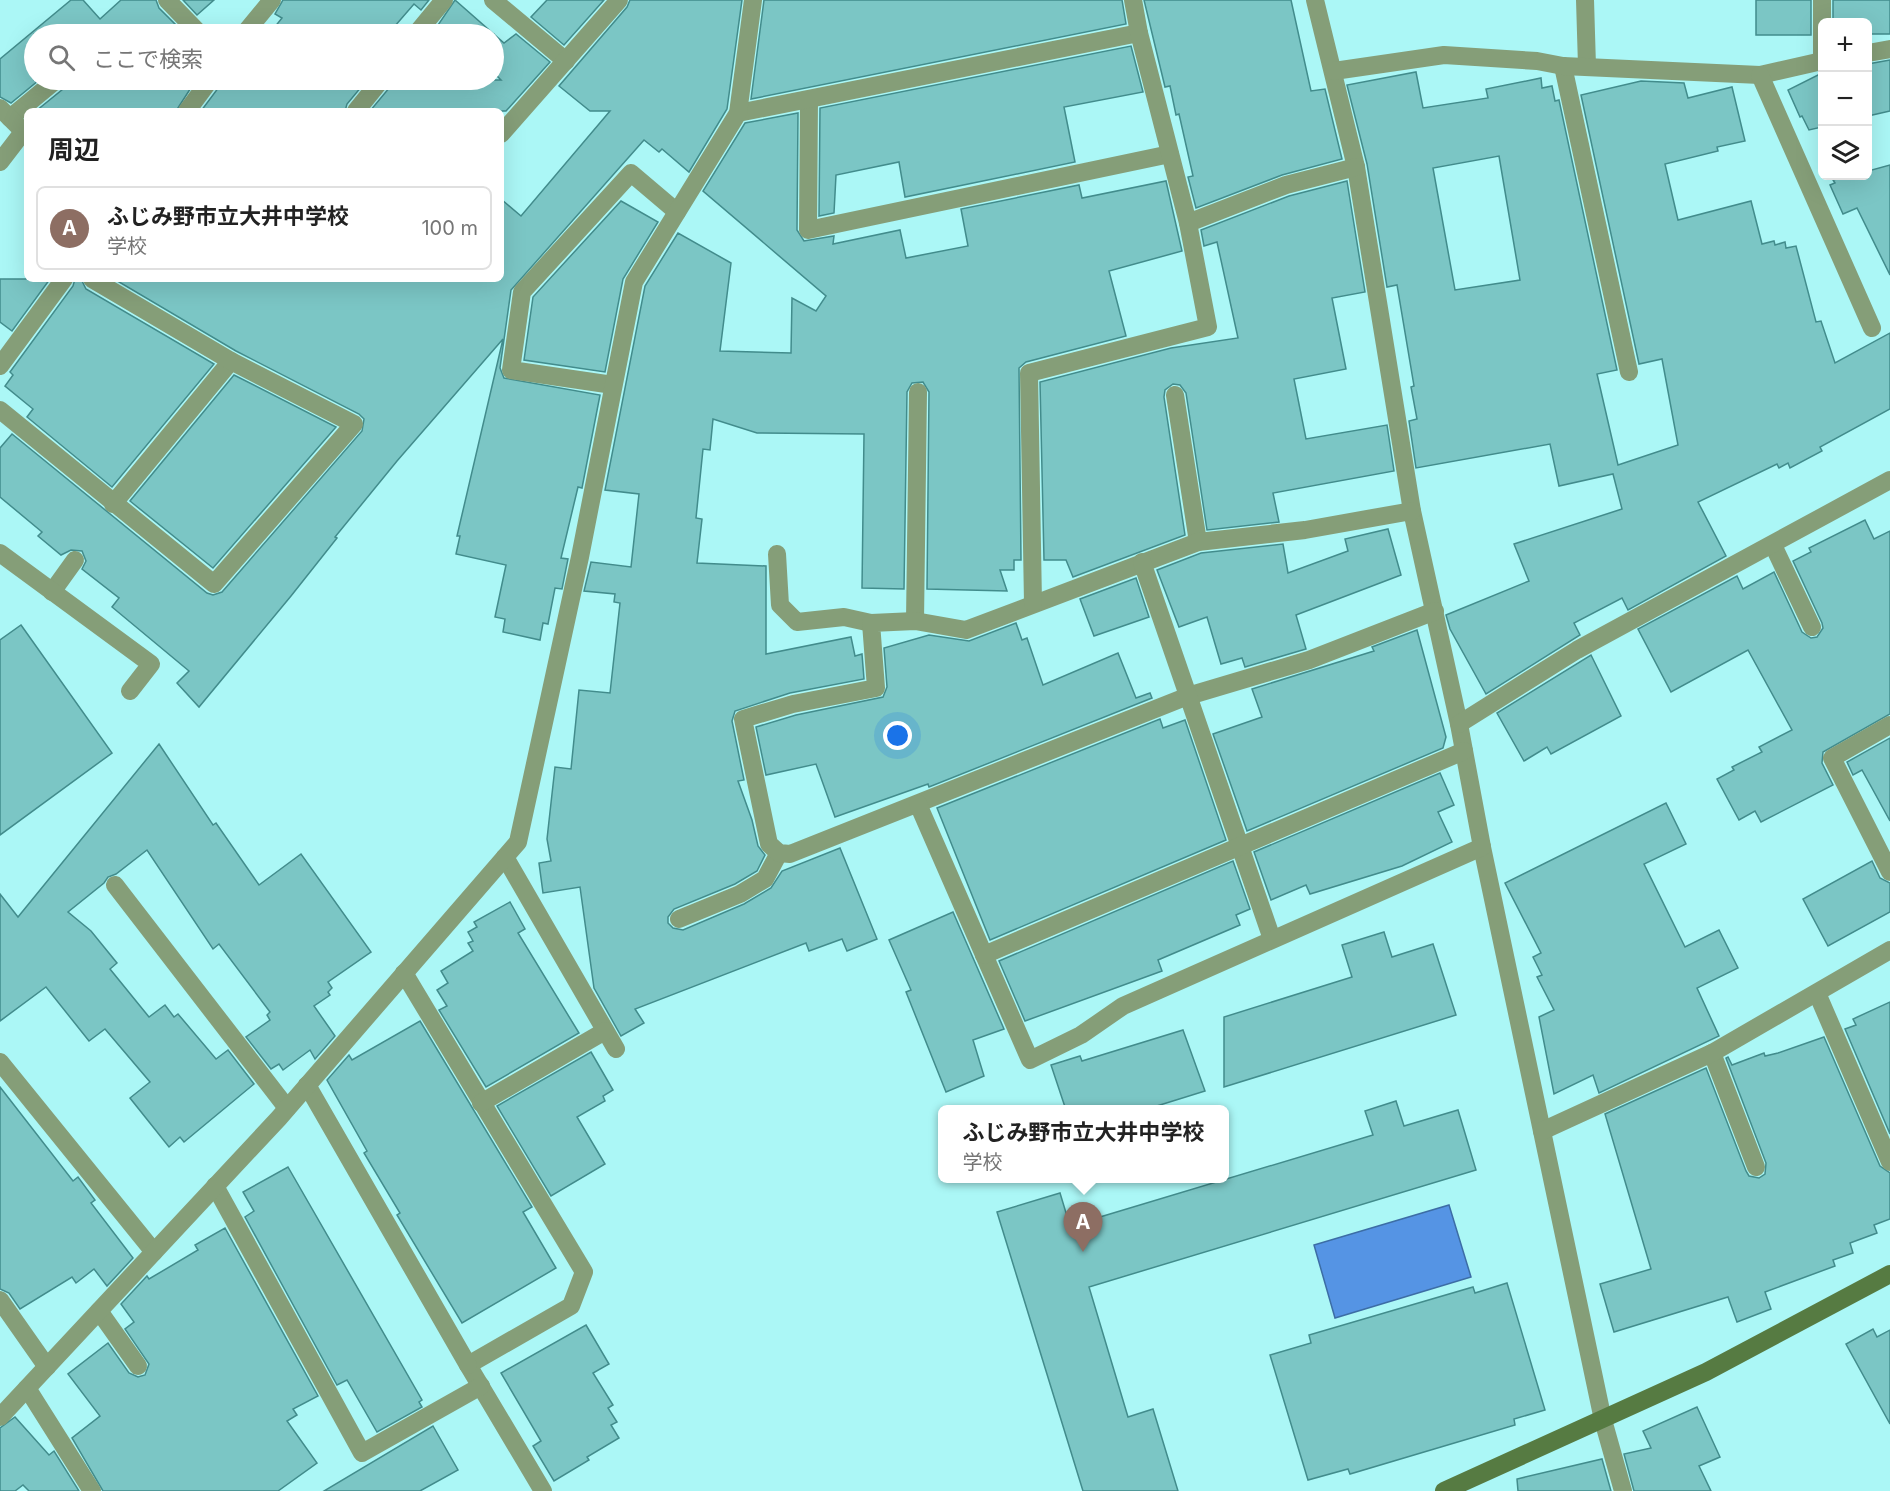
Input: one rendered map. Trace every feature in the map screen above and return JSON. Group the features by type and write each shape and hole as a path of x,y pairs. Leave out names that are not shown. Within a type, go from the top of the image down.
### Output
{"street":[{"path":"167,0 190,24"},
{"path":"252,24 272,0"},
{"path":"424,24 444,0"},
{"path":"493,0 566,60"},
{"path":"504,131 619,0"},
{"path":"0,1416 287,1108 518,842 580,557 633,282 738,113 753,0"},
{"path":"1033,603 1029,373 1208,327 1188,223 1139,33 1133,0"},
{"path":"1315,0 1356,167 1412,511 1459,724 1482,847 1603,1420 1623,1491"},
{"path":"1585,0 1587,66"},
{"path":"1822,0 1822,18"},
{"path":"738,113 1139,33"},
{"path":"1872,51 1890,49"},
{"path":"1334,71 1444,55 1537,60 1563,66 1760,75 1818,62"},
{"path":"1563,66 1629,372"},
{"path":"1760,75 1872,328"},
{"path":"24,133 5,113 41,90"},
{"path":"189,108 203,90"},
{"path":"358,108 373,90"},
{"path":"809,100 808,231 1170,154"},
{"path":"0,162 24,135"},
{"path":"1188,223 1287,184 1356,167"},
{"path":"613,385 510,370 522,292 631,173 676,212"},
{"path":"0,366 61,282"},
{"path":"0,410 214,584 354,424 231,362 97,282"},
{"path":"113,504 231,362"},
{"path":"915,621 918,392"},
{"path":"1175,395 1198,542"},
{"path":"1459,724 1577,650 1890,480"},
{"path":"777,554 780,605 796,622 844,617 871,623 915,621 966,630 1198,542 1305,530 1412,511"},
{"path":"1773,545 1812,627"},
{"path":"0,553 151,664 130,691"},
{"path":"52,592 75,560"},
{"path":"1142,562 1272,939"},
{"path":"871,623 876,688 793,704 743,719 769,844 778,852 790,854 1188,696 1309,660 1435,611"},
{"path":"1890,725 1832,758 1890,872"},
{"path":"984,954 1240,848 1464,751"},
{"path":"918,804 1030,1060 1082,1035 1123,1006 1482,847"},
{"path":"679,919 740,894 765,879 778,852"},
{"path":"505,857 616,1049"},
{"path":"115,885 287,1108"},
{"path":"1542,1131 1712,1053 1890,950"},
{"path":"404,973 584,1272 571,1306 468,1365"},
{"path":"1817,993 1890,1162"},
{"path":"481,1103 605,1031"},
{"path":"1712,1053 1756,1167"},
{"path":"0,1062 154,1252"},
{"path":"306,1085 543,1491"},
{"path":"215,1186 362,1453 481,1386"},
{"path":"1444,1491 1706,1372 1890,1274"},
{"path":"0,1300 47,1367"},
{"path":"99,1311 138,1366"},
{"path":"27,1388 92,1491"}],"water":[{"path":"1449,1205 1471,1277 1335,1318 1314,1245"}],"building":[{"path":"71,0 83,0 100,19 121,0 156,0 159,8 175,24 42,24"},
{"path":"183,0 214,0 197,15"},
{"path":"283,0 429,0 421,10 414,4 397,24 277,24 282,18 275,14"},
{"path":"455,0 483,24 439,24"},
{"path":"547,0 604,0 564,45 531,17"},
{"path":"630,0 742,0 727,109 689,172 662,149 659,152 644,140 511,290 500,368 504,378 600,395 582,488 578,487 561,558 568,559 562,589 555,588 548,624 543,623 540,640 503,632 505,619 495,617 506,565 456,554 460,536 457,536 503,339 397,461 335,537 337,538 291,596 199,707 177,683 189,671 112,607 119,598 82,569 86,561 82,551 71,550 61,555 38,536 42,532 0,497 0,448 12,434 207,593 213,595 222,592 362,431 364,419 359,414 236,351 119,282 504,282 504,202 521,216 610,111 590,111 559,86 627,7"},
{"path":"764,0 1122,0 1126,24 751,99"},
{"path":"1144,0 1291,0 1311,91 1325,89 1342,159 1282,175 1196,208 1188,177 1193,176 1179,114 1176,115 1170,86 1165,87"},
{"path":"1756,0 1811,0 1811,35 1756,35"},
{"path":"1833,0 1890,0 1890,34 1872,34 1872,18 1833,18"},
{"path":"516,34 550,62 506,111 504,108 372,108 388,90 504,90 504,43"},
{"path":"24,39 24,90 27,90 11,103 0,97 0,59"},
{"path":"1131,46 1143,92 1064,107 1075,162 905,197 899,162 836,175 834,213 819,216 820,108"},
{"path":"1890,60 1890,111 1872,115 1872,72 1872,63"},
{"path":"1416,72 1423,108 1488,98 1486,89 1541,78 1542,88 1552,86 1555,101 1559,100 1617,370 1597,374 1618,465 1678,445 1662,359 1639,364 1581,95 1641,81 1684,83 1688,98 1732,87 1745,141 1717,147 1718,151 1665,164 1678,220 1751,201 1762,244 1774,241 1775,245 1785,242 1786,248 1796,246 1816,322 1821,321 1835,363 1890,333 1890,409 1820,447 1822,451 1790,468 1788,463 1779,468 1777,464 1698,502 1726,556 1628,610 1622,598 1574,623 1580,635 1486,694 1450,629 1446,615 1529,581 1514,544 1622,509 1613,474 1559,486 1550,444 1416,468 1409,421 1417,419 1411,387 1414,386 1397,285 1387,287 1367,164 1347,85","holes":["1499,156 1520,280 1455,290 1433,168"]},
{"path":"1818,75 1818,128 1809,130 1802,116 1800,117 1788,90"},
{"path":"62,90 190,90 178,108 40,108"},
{"path":"217,90 359,90 346,108 203,108"},
{"path":"798,113 797,230 804,241 834,236 833,244 900,230 906,258 968,246 961,209 1079,185 1082,198 1166,181 1182,251 1109,271 1126,336 1026,362 1019,368 1021,560 1014,560 1014,570 1000,570 1007,591 927,589 929,392 923,382 912,383 907,392 904,589 862,588 864,434 757,433 713,419 710,450 703,449 696,518 702,519 697,563 766,566 766,654 851,637 855,656 862,654 864,679 790,693 735,711 732,721 744,780 738,781 752,820 758,846 765,855 757,871 735,884 674,909 668,917 668,923 673,928 683,930 744,904 771,888 782,871 840,848 877,939 847,951 842,939 809,951 806,943 635,1009 644,1023 621,1036 594,988 580,887 543,893 539,863 551,861 547,839 555,767 571,769 579,690 610,693 620,603 614,602 615,594 584,591 591,562 631,567 639,494 605,490 645,286 678,233 731,263 720,351 791,353 792,298 816,311 826,296 703,191 745,123"},
{"path":"1890,165 1890,275 1857,208 1843,214 1830,185 1835,183 1833,180 1872,180 1872,170"},
{"path":"1347,181 1365,292 1332,298 1346,369 1294,379 1306,439 1387,425 1394,471 1273,493 1279,522 1207,530 1186,393 1180,385 1173,384 1165,390 1164,397 1185,535 1073,577 1066,560 1044,560 1040,382 1171,348 1238,338 1217,242 1204,246 1201,230 1289,196"},
{"path":"621,201 658,222 623,279 605,372 524,360 533,297"},
{"path":"0,279 48,282 12,331 0,322"},
{"path":"74,282 82,282 86,289 214,364 112,487 27,417 33,409 5,386 13,375 10,372"},
{"path":"234,375 336,427 213,568 130,501"},
{"path":"1865,520 1874,539 1890,531 1890,714 1823,752 1822,763 1833,785 1761,822 1755,811 1739,820 1717,779 1734,770 1732,767 1762,752 1759,747 1792,730 1748,650 1671,692 1638,629 1737,576 1743,589 1774,572 1802,632 1811,638 1817,637 1823,628 1822,623 1793,561 1811,552 1809,548"},
{"path":"1388,529 1401,575 1296,615 1306,649 1245,667 1242,658 1221,664 1207,617 1179,627 1157,570 1201,553 1283,544 1288,573 1348,551 1345,539"},
{"path":"1136,578 1149,617 1094,636 1080,599"},
{"path":"1016,623 1022,640 1027,638 1043,685 1118,653 1136,698 1150,693 1152,698 929,787 928,784 835,817 816,764 766,775 756,727 796,715 883,697 887,687 884,648 929,635 969,641"},
{"path":"21,625 112,753 0,835 0,640"},
{"path":"1417,630 1446,737 1443,748 1247,831 1213,734 1262,717 1252,689 1374,651 1372,647"},
{"path":"1591,655 1621,716 1551,754 1547,747 1524,761 1497,713"},
{"path":"1160,719 1163,728 1185,720 1226,840 990,940 937,808"},
{"path":"1890,738 1890,821 1862,770 1853,775 1847,762"},
{"path":"159,744 213,825 216,823 259,885 301,854 371,952 328,982 332,988 328,992 330,995 314,1006 335,1036 315,1059 310,1050 283,1070 279,1064 271,1069 246,1037 270,1020 267,1015 270,1012 219,944 213,949 147,850 116,874 108,877 104,883 68,912 91,931 117,963 110,969 149,1017 165,1005 174,1017 178,1014 216,1059 228,1050 254,1084 184,1142 180,1137 169,1147 130,1098 150,1082 105,1029 89,1041 46,987 0,1021 0,894 18,917"},
{"path":"1440,773 1454,805 1438,812 1452,842 1402,866 1310,894 1306,885 1271,900 1254,852"},
{"path":"1666,803 1686,844 1644,864 1685,947 1719,930 1738,968 1697,988 1719,1036 1599,1093 1593,1075 1554,1094 1539,1017 1554,1010 1537,977 1542,975 1533,957 1541,953 1505,883"},
{"path":"1233,861 1250,909 1236,915 1240,925 1158,960 1162,971 1025,1021 999,961"},
{"path":"1872,861 1880,878 1890,883 1890,912 1828,946 1803,899"},
{"path":"510,902 525,929 518,933 579,1033 486,1087 439,1010 447,1006 437,990 448,983 441,971 473,951 468,943 473,941 468,932 477,927 474,922"},
{"path":"953,912 1004,1029 973,1040 984,1076 946,1092 906,992 911,990 889,940"},
{"path":"1384,932 1392,957 1433,944 1456,1015 1224,1087 1224,1017 1352,977 1342,945"},
{"path":"1890,1002 1890,1134 1845,1029 1856,1025 1853,1019"},
{"path":"420,1021 532,1207 523,1212 556,1268 462,1323 397,1215 400,1213 364,1153 367,1151 327,1080 349,1055 352,1060"},
{"path":"1183,1030 1205,1091 1160,1105 1064,1105 1051,1065 1080,1056 1082,1061"},
{"path":"1824,1037 1880,1166 1890,1173 1890,1219 1874,1225 1877,1233 1850,1243 1853,1253 1833,1260 1835,1266 1765,1292 1771,1309 1737,1322 1728,1297 1614,1332 1600,1284 1651,1269 1605,1114 1706,1068 1746,1171 1749,1176 1759,1178 1765,1174 1766,1163 1726,1058 1728,1057 1732,1065 1764,1053 1765,1056 1778,1053"},
{"path":"591,1052 613,1090 603,1096 605,1101 577,1117 605,1164 551,1196 497,1106"},
{"path":"0,1087 73,1181 78,1177 95,1200 91,1203 133,1258 107,1286 94,1269 76,1283 72,1277 20,1309 9,1293 0,1289"},
{"path":"1396,1101 1404,1126 1458,1110 1476,1170 1089,1287 1128,1417 1153,1409 1178,1491 1083,1491 997,1212 1060,1193 1070,1226 1213,1183 1229,1183 1229,1178 1373,1135 1365,1111"},
{"path":"288,1167 422,1400 419,1402 422,1407 377,1432 347,1380 337,1385 245,1217 254,1211 243,1192"},
{"path":"225,1228 318,1396 293,1409 297,1415 287,1421 317,1463 278,1491 103,1491 72,1438 100,1416 68,1374 108,1343 129,1373 138,1377 145,1375 149,1364 125,1329 134,1322 121,1304 147,1276 149,1279 198,1250 195,1245"},
{"path":"1507,1283 1545,1410 1514,1419 1515,1425 1350,1474 1348,1469 1308,1480 1270,1355 1311,1343 1309,1335 1473,1287 1475,1293"},
{"path":"586,1325 609,1364 593,1373 613,1405 608,1408 617,1422 611,1425 619,1438 587,1457 589,1460 554,1481 533,1446 541,1441 501,1373"},
{"path":"1873,1329 1877,1337 1890,1330 1890,1424 1846,1344"},
{"path":"1697,1407 1720,1457 1699,1466 1711,1491 1634,1491 1624,1454 1651,1448 1643,1431"},
{"path":"15,1417 49,1455 54,1451 79,1491 29,1491 23,1485 15,1491 0,1491 0,1428"},
{"path":"433,1426 458,1470 420,1491 324,1491"},
{"path":"1602,1459 1611,1491 1518,1491 1517,1479"}],"place":[{"name":"ふじみ野市立大井中学校","path":"1083,1252"}]}
